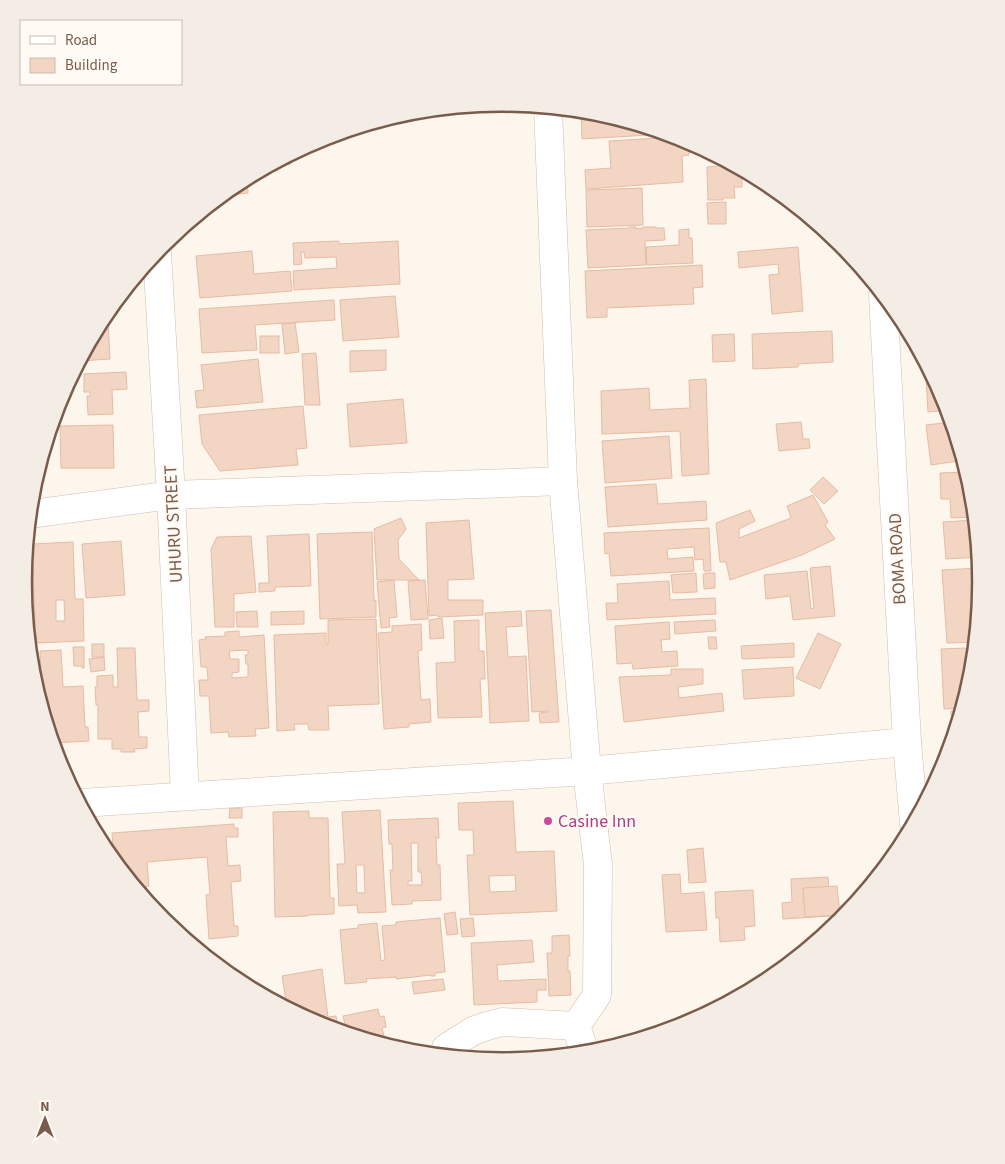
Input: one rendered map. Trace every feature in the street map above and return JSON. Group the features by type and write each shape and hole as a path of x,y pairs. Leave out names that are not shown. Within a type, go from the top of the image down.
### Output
{"street":[{"path":"548,114 563,481 587,770 598,864 597,995 576,1026"},
{"name":"UHURU STREET","path":"158,263 172,495 185,796"},
{"name":"BOMA ROAD","path":"884,308 906,742 913,811"},
{"path":"38,513 172,495 563,481"},
{"path":"88,804 185,796 587,770 906,742"},
{"path":"446,1048 473,1031 502,1022 576,1026"},
{"path":"576,1026 582,1045"}],"building":[{"path":"581,119 648,135 582,139"},
{"path":"657,138 689,151 689,155 682,156 683,182 586,189 585,170 611,168 609,141"},
{"path":"719,166 742,177 742,187 734,187 735,198 708,200 707,167"},
{"path":"248,187 248,193 236,194"},
{"path":"642,188 643,225 587,227 586,190"},
{"path":"726,202 726,224 708,224 707,203"},
{"path":"636,227 636,229 643,227 664,228 665,240 645,241 646,265 588,268 586,230"},
{"path":"689,229 689,238 692,238 693,263 647,265 646,247 679,245 679,230"},
{"path":"339,241 339,244 398,241 400,284 294,290 293,271 337,268 336,257 305,258 304,252 301,252 302,264 294,265 293,243"},
{"path":"798,247 803,311 772,314 769,275 779,274 778,264 739,268 738,252"},
{"path":"252,251 254,274 290,271 292,291 200,298 196,256"},
{"path":"702,265 703,287 693,288 694,304 607,308 607,317 587,318 585,271"},
{"path":"395,296 399,337 343,341 340,300"},
{"path":"334,300 335,320 255,325 257,350 202,353 199,309"},
{"path":"295,323 299,352 285,354 282,324"},
{"path":"108,327 110,359 88,360"},
{"path":"832,331 833,362 798,364 798,367 753,369 752,334"},
{"path":"734,334 735,361 713,362 712,335"},
{"path":"260,336 279,336 279,353 260,353"},
{"path":"386,350 386,370 350,372 350,351"},
{"path":"316,353 320,405 305,405 302,354"},
{"path":"258,359 263,402 197,408 195,391 204,390 201,365"},
{"path":"126,372 127,389 112,390 113,414 88,415 87,396 90,396 90,392 84,392 84,374"},
{"path":"706,379 709,474 682,476 680,431 602,434 601,391 649,388 650,410 690,408 689,380"},
{"path":"926,379 940,411 928,412"},
{"path":"403,399 407,443 350,447 347,404"},
{"path":"303,406 307,448 296,449 298,465 220,471 202,444 199,415"},
{"path":"801,422 803,439 809,439 810,448 779,451 776,424"},
{"path":"945,423 956,461 931,465 926,425"},
{"path":"113,425 114,468 61,468 60,426"},
{"path":"669,436 672,478 605,483 602,441"},
{"path":"959,472 967,517 951,518 950,499 941,499 940,473"},
{"path":"823,477 838,491 824,504 810,490"},
{"path":"656,484 658,504 706,501 707,520 608,527 605,487"},
{"path":"813,495 828,522 825,525 835,539 802,555 730,580 726,562 720,562 716,523 750,510 755,521 739,529 739,538 791,518 787,506"},
{"path":"401,518 406,529 398,540 399,559 419,580 377,580 374,529"},
{"path":"469,520 474,579 448,580 448,600 483,600 483,615 429,616 426,523"},
{"path":"968,520 971,557 946,559 943,522"},
{"path":"709,528 711,571 704,571 703,559 695,560 694,547 667,549 668,559 693,557 694,571 611,576 609,553 605,554 604,533"},
{"path":"372,532 376,617 320,619 317,534"},
{"path":"309,534 311,586 275,587 275,591 259,592 259,583 269,583 267,536"},
{"path":"251,536 256,592 234,594 234,627 215,627 211,549 217,537"},
{"path":"121,541 125,595 86,598 82,544"},
{"path":"73,542 75,599 83,599 84,641 37,643 33,567 35,544","holes":["56,600 64,600 65,621 56,621"]},
{"path":"830,566 835,616 793,620 790,596 766,599 764,575 807,571 811,609 814,608 810,568"},
{"path":"972,568 971,613 968,642 947,643 942,570"},
{"path":"696,573 697,592 673,593 671,575"},
{"path":"715,573 715,588 704,589 703,574"},
{"path":"394,580 397,617 389,618 390,627 381,628 377,582"},
{"path":"425,580 428,619 411,620 408,581"},
{"path":"669,581 670,600 715,598 716,614 607,620 606,603 618,603 617,584"},
{"path":"551,610 559,722 540,723 539,713 548,711 532,712 526,611"},
{"path":"257,611 258,627 237,627 236,612"},
{"path":"304,611 304,624 271,625 271,612"},
{"path":"521,611 522,626 506,627 508,657 526,656 529,721 490,723 485,613"},
{"path":"442,618 444,638 430,639 429,620"},
{"path":"376,619 379,704 328,706 329,730 309,730 308,724 294,724 295,730 277,731 274,635 326,633 326,644 328,644 328,620"},
{"path":"479,620 479,651 484,651 485,679 480,679 482,717 438,718 436,663 455,662 454,621"},
{"path":"715,620 716,631 675,634 674,622"},
{"path":"669,622 670,639 661,640 662,652 677,651 678,666 633,669 632,663 617,664 615,626"},
{"path":"421,624 422,650 418,651 421,700 430,699 431,722 409,724 409,727 384,729 378,633 392,632 392,626"},
{"path":"239,631 239,637 264,635 269,728 255,729 256,736 229,737 228,732 211,733 209,696 200,696 199,680 208,680 207,667 201,667 199,640 206,639 205,637 225,636 225,632","holes":["248,650 248,655 245,655 246,664 248,664 248,677 232,678 232,673 239,672 239,659 230,659 229,651"]},
{"path":"818,633 841,644 820,689 796,678"},
{"path":"708,637 716,637 717,649 709,649"},
{"path":"794,643 794,657 742,659 741,646"},
{"path":"92,644 104,644 104,657 92,657"},
{"path":"73,647 84,647 84,668 82,666 74,666"},
{"path":"117,648 135,648 137,700 149,700 149,711 138,712 139,737 147,737 147,748 134,749 135,752 121,752 121,749 112,749 112,739 98,739 98,705 96,705 95,687 97,687 97,676 113,675 113,687 118,687"},
{"path":"941,649 967,649 963,674 955,708 944,709"},
{"path":"61,650 63,687 83,686 85,727 88,727 89,741 61,743 42,674 40,651"},
{"path":"104,657 105,670 91,672 89,659"},
{"path":"793,667 794,696 744,699 742,670"},
{"path":"671,669 703,669 703,684 678,687 679,698 722,693 724,711 624,722 619,677 671,675"},
{"path":"513,801 516,852 554,851 557,911 470,915 467,855 474,855 473,830 459,830 458,803","holes":["515,875 516,891 490,892 489,876"]},
{"path":"230,808 242,808 242,818 229,818"},
{"path":"380,810 386,912 358,913 357,905 339,906 337,864 345,864 342,812","holes":["356,865 364,865 365,893 357,893"]},
{"path":"309,811 309,818 328,818 330,898 334,898 334,914 275,917 273,812"},
{"path":"438,818 439,838 436,838 437,865 440,865 441,900 412,901 412,904 392,905 390,870 393,870 392,844 389,844 388,820","holes":["411,843 418,843 418,872 421,872 422,885 408,885 408,881 412,881"]},
{"path":"234,824 234,828 238,828 238,837 226,837 228,866 240,865 241,881 231,882 234,926 238,926 238,936 209,939 206,895 210,894 207,857 147,862 149,886 145,886 113,844 112,833"},
{"path":"703,848 706,882 689,883 687,850"},
{"path":"680,874 681,894 704,892 707,930 666,932 662,875"},
{"path":"828,877 830,916 783,919 782,903 792,902 791,879"},
{"path":"837,886 839,909 833,915 805,917 803,888"},
{"path":"753,890 755,926 744,927 745,940 720,942 719,917 716,918 715,892"},
{"path":"455,912 458,934 447,935 444,914"},
{"path":"440,918 445,972 435,973 435,976 366,979 367,982 345,984 340,930 358,928 358,925 377,923 381,961 385,960 382,926 396,925 396,922"},
{"path":"473,918 475,936 462,937 460,919"},
{"path":"569,935 570,956 568,956 568,971 570,971 571,995 549,996 547,953 552,953 552,936"},
{"path":"532,940 534,962 497,965 498,981 546,979 546,990 537,990 537,1002 474,1005 471,943"},
{"path":"322,969 328,1017 336,1016 337,1022 286,999 282,976"},
{"path":"443,979 445,990 414,994 412,982"},
{"path":"378,1009 380,1017 384,1016 386,1027 382,1028 384,1037 345,1025 343,1016"}],"place":[{"name":"Casine Inn","path":"548,821"}]}
